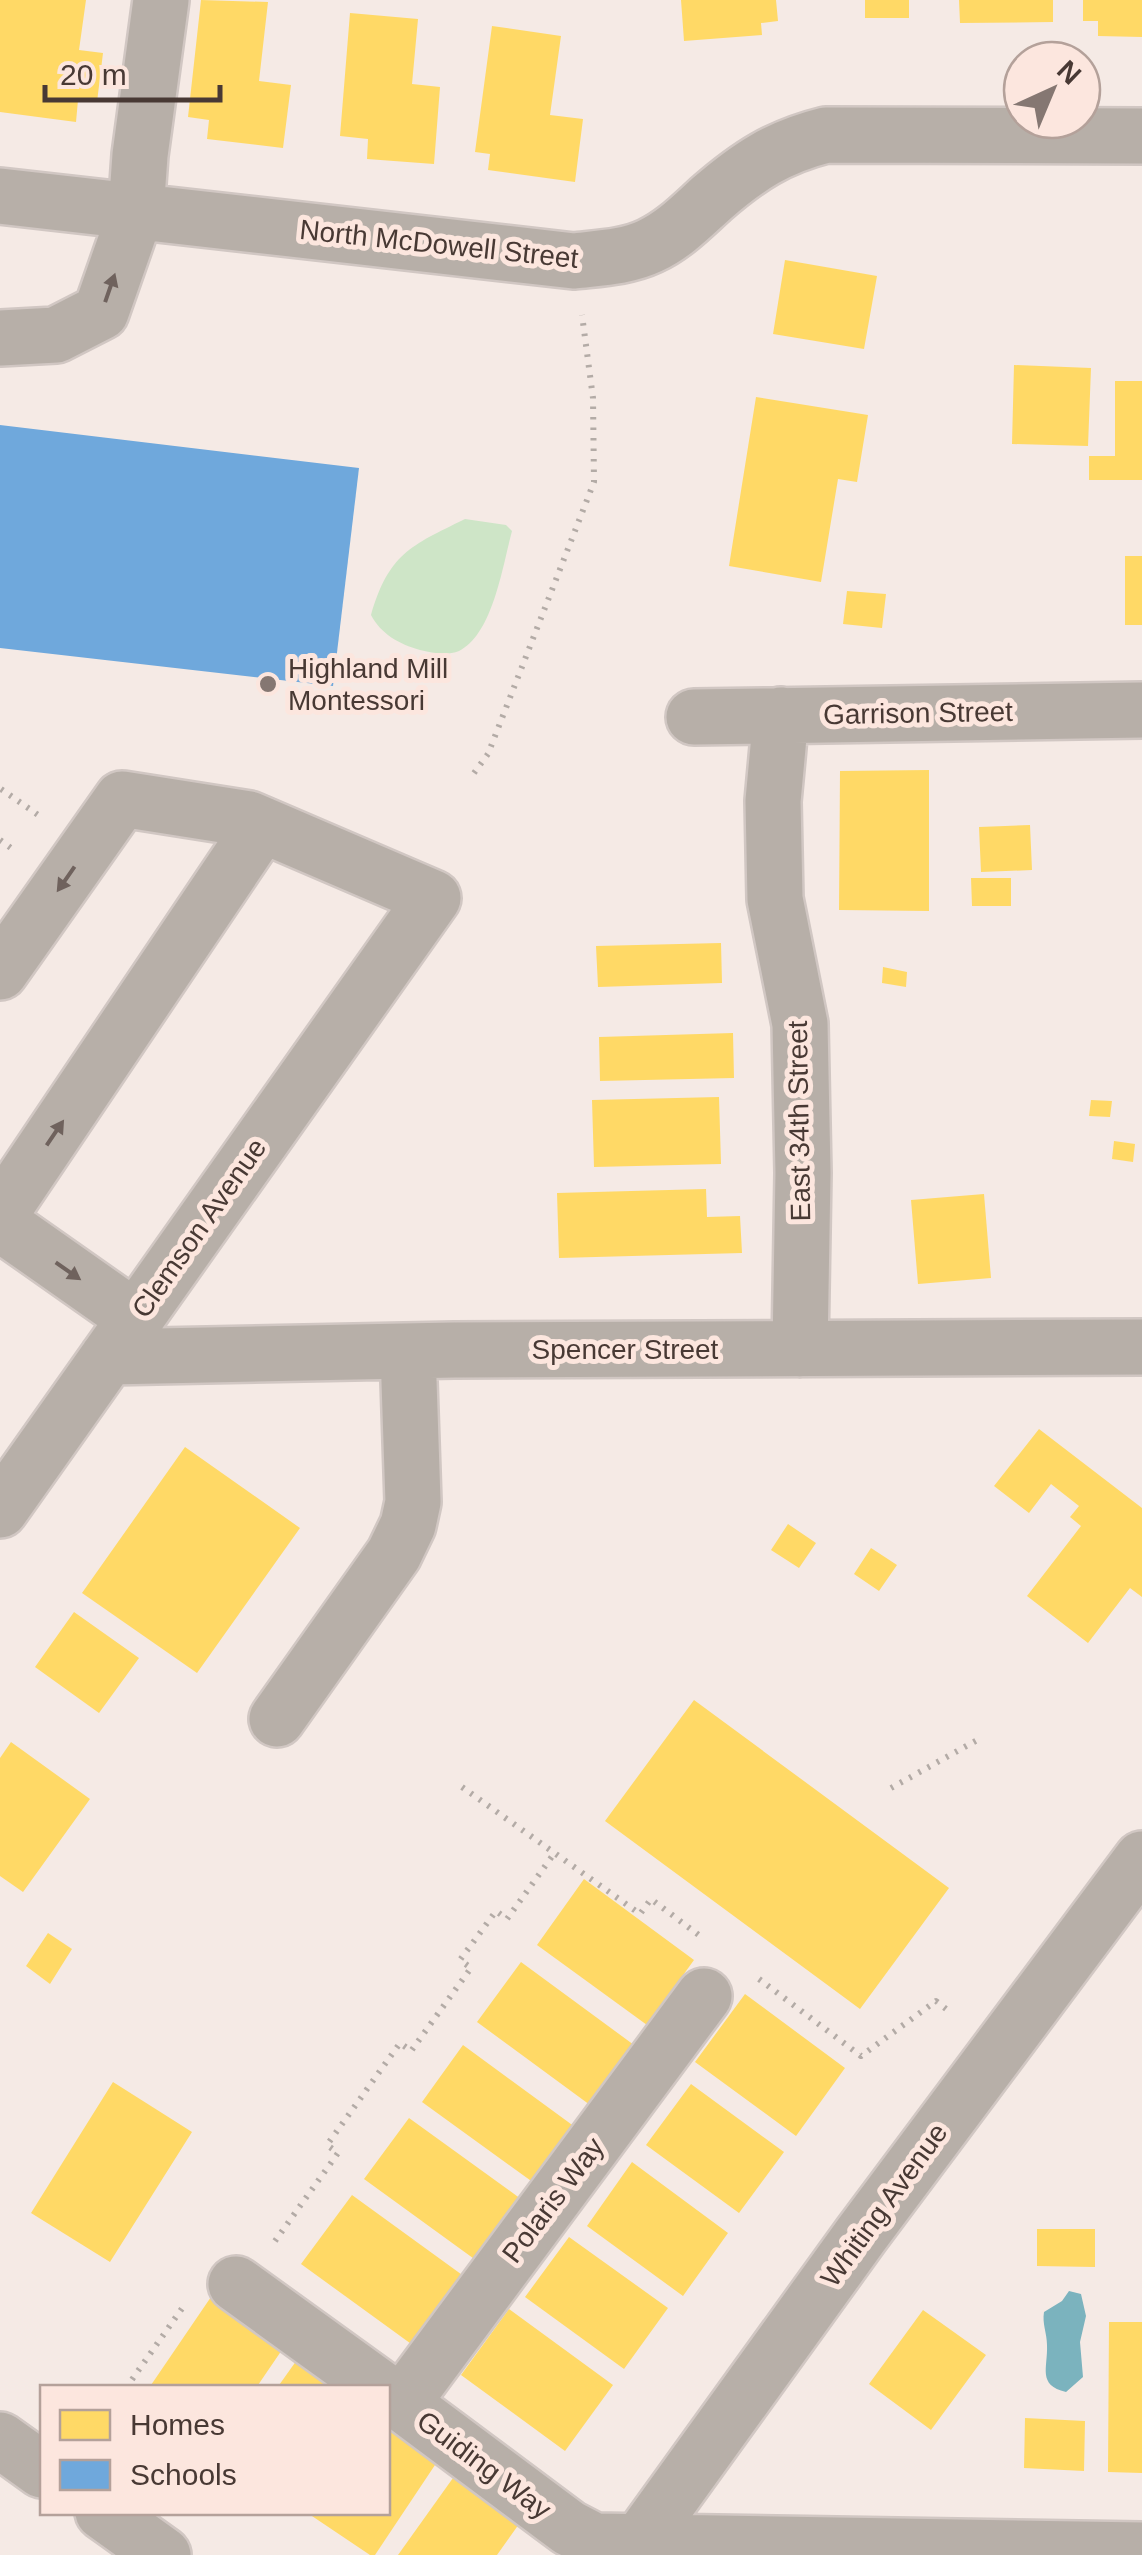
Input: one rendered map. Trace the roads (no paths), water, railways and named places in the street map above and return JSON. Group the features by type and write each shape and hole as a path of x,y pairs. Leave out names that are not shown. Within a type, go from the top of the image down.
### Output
{"street":[{"path":"0,338 56,335 101,312 136,212 161,0"},
{"name":"North McDowell Street","path":"0,196 574,261 629,254 652,246 760,161 789,144 826,135 1142,136"},
{"name":"Garrison Street","path":"694,716 1142,710"},
{"name":"East 34th Street","path":"781,715 773,801 775,899 800,1024 803,1173 800,1349"},
{"path":"0,972 122,799 249,819 262,825 0,1214"},
{"name":"Clemson Avenue","path":"0,1510 433,898 262,825"},
{"path":"0,1223 121,1338"},
{"name":"Spencer Street","path":"121,1338 408,1351 1142,1346"},
{"path":"278,1718 394,1554 408,1526 413,1502 408,1351"},
{"name":"Whiting Avenue","path":"635,2549 861,2235 1142,1859"},
{"name":"Polaris Way","path":"390,2395 721,1970"},
{"name":"Guiding Way","path":"212,2292 373,2385"},
{"name":"Guiding Way","path":"390,2395 569,2528 594,2541 635,2549 1142,2550"},
{"path":"0,2440 40,2469"},
{"path":"107,2515 163,2555"}],"water":[{"path":"1069,2291 1081,2294 1086,2316 1080,2342 1083,2377 1066,2392 1048,2380 1044,2312 1062,2301"}],"place":[{"name":"Highland Mill Montessori","path":"268,684"}]}
